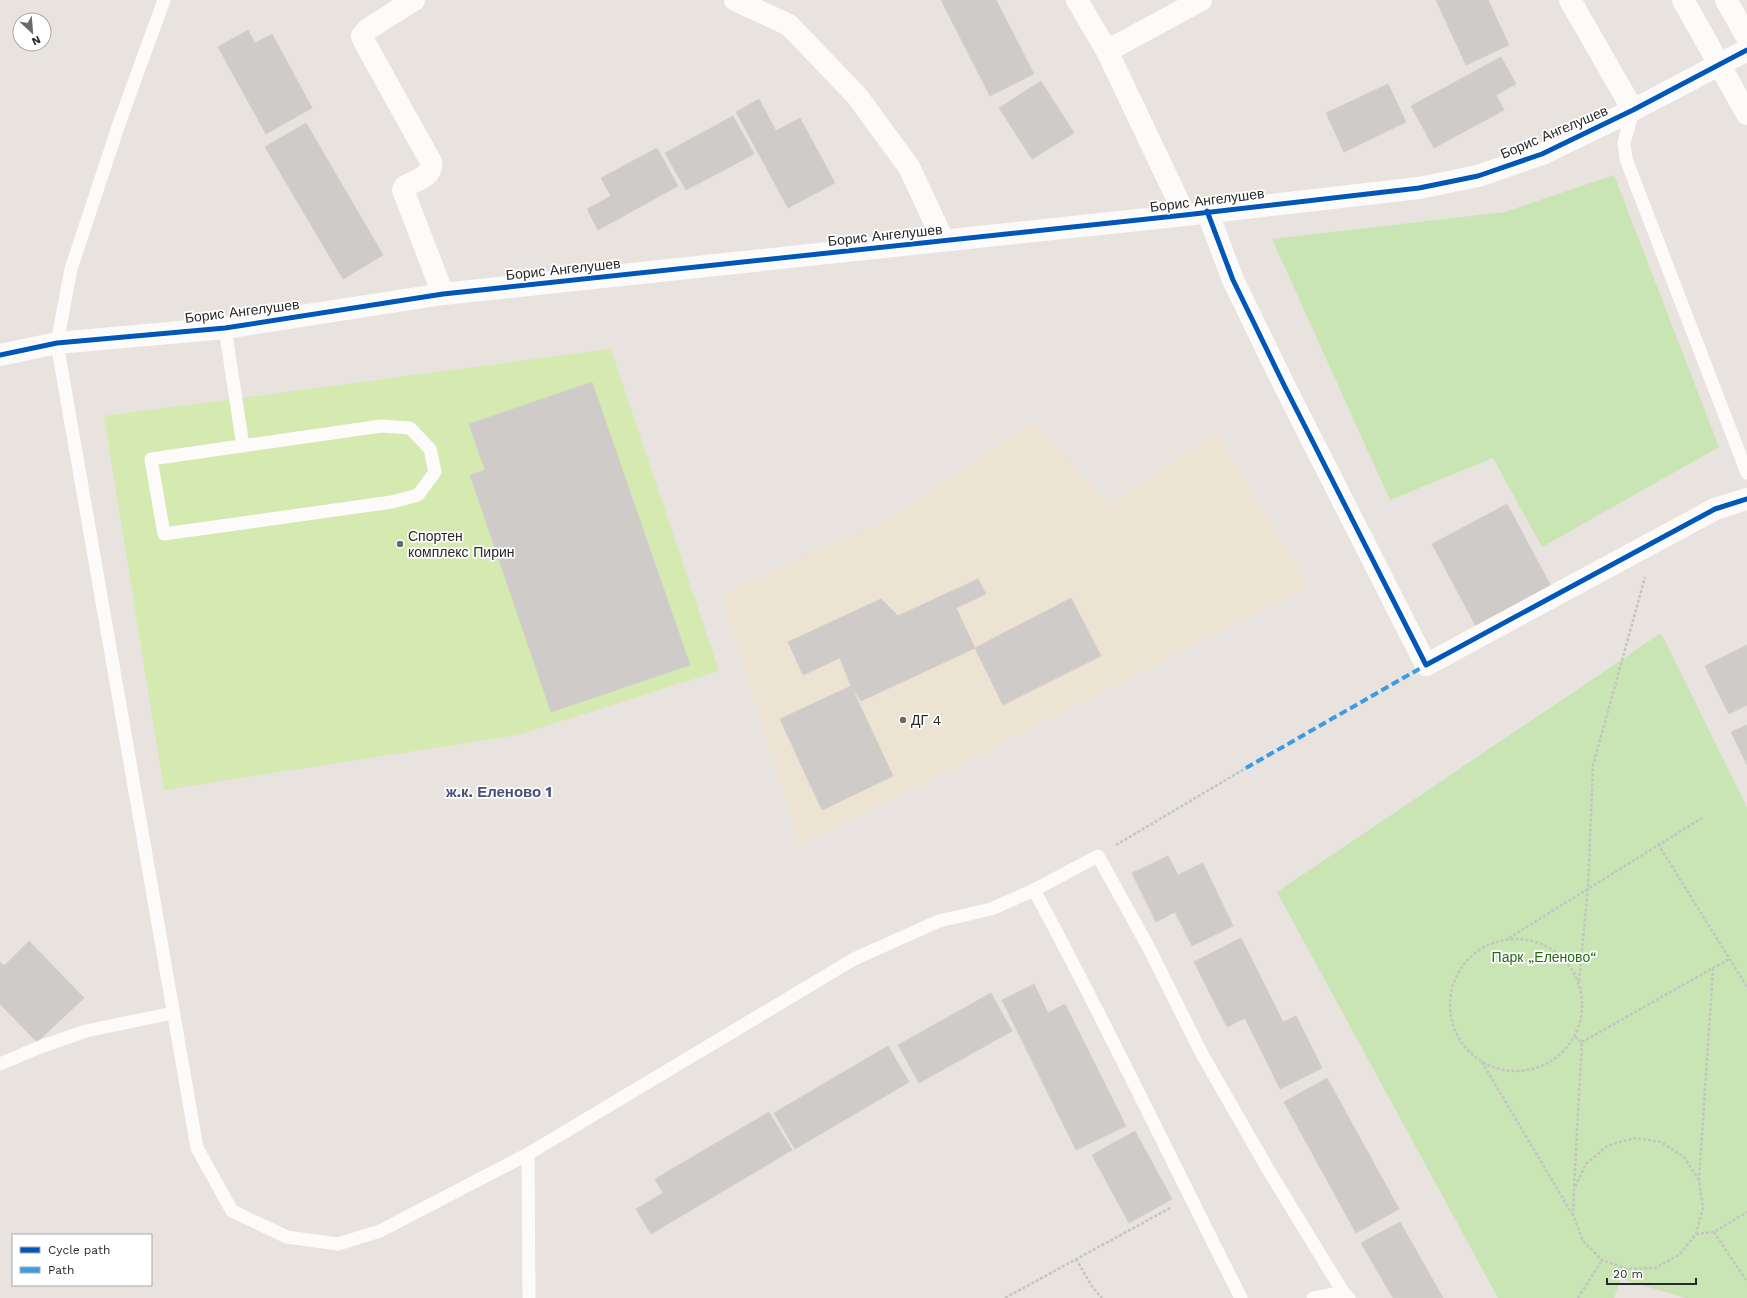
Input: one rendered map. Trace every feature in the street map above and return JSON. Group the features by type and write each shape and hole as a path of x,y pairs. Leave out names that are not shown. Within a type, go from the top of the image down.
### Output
{"street":[{"path":"414,0 368,28 362,36 431,162 432,167 430,173 404,186 403,190 443,294"},
{"path":"735,0 789,25 857,96 909,167 943,240"},
{"path":"1077,0 1107,51 1185,215"},
{"path":"1107,51 1201,0"},
{"path":"1570,0 1633,110"},
{"path":"1683,0 1747,114"},
{"path":"1726,0 1747,37"},
{"name":"Борис Ангелушев","path":"0,355 57,343 225,328 443,294 1185,215 1207,211 1419,188 1478,176 1542,154 1633,110 1747,50"},
{"path":"1207,211 1233,280 1284,385 1426,665 1715,509 1747,499"}],"lane":[{"path":"164,0 120,121 71,269 57,343 197,1148 232,1211 287,1237 338,1244 380,1231 528,1154 854,959 939,921 991,908 1034,890 1098,856 1150,950 1203,1056 1269,1171 1346,1295 1313,1298"},
{"path":"1633,110 1624,143 1626,159 1747,473"},
{"path":"225,328 243,446"},
{"path":"381,426 410,428 430,450 434,472 418,495 392,502 164,534 151,459 243,446 381,426"},
{"path":"1034,890 1074,964 1241,1298"},
{"path":"0,1064 40,1047 86,1031 173,1013"},
{"path":"528,1154 529,1298"}],"path":[{"path":"1482,1062 1506,1070 1533,1069 1557,1057 1574,1037 1583,1010 1579,981 1588,888 1593,765 1655,542"},
{"path":"1098,856 1246,768"},
{"path":"1702,818 1509,938 1482,947 1462,965 1451,990 1451,1018 1462,1043 1482,1062 1573,1216 1583,1241 1602,1260 1628,1269 1655,1268 1679,1255 1696,1234 1704,1208 1699,1180 1713,969"},
{"path":"1658,844 1747,987"},
{"path":"1509,938 1538,941 1563,956 1579,981"},
{"path":"1582,1042 1729,959"},
{"path":"1574,1037 1582,1042"},
{"path":"1573,1216 1582,1042"},
{"path":"1574,1189 1586,1164 1607,1146 1634,1138 1661,1142 1684,1157 1699,1180"},
{"path":"1005,1298 1190,1198"},
{"path":"1696,1234 1714,1232 1747,1212"},
{"path":"1714,1232 1747,1282"},
{"path":"1076,1259 1093,1288 1102,1298"},
{"path":"1578,1298 1602,1260"}],"shaded area":[{"name":"ДГ 4","path":"1032,422 1109,504 1216,432 1308,587 800,846 721,594 891,518"}],"green space":[{"path":"1614,175 1719,447 1542,547 1493,458 1390,500 1272,239 1505,212"},
{"name":"Спортен комплекс Пирин","path":"611,349 719,671 518,735 164,790 104,416"},
{"name":"Парк „Еленово“","path":"1661,633 1747,807 1747,1298 1686,1298 1621,1279 1614,1298 1498,1298 1277,892"}],"building":[{"path":"941,0 996,0 1034,74 990,96"},
{"path":"1436,0 1488,0 1509,45 1466,65"},
{"path":"248,30 255,43 272,34 312,108 266,134 218,47"},
{"path":"1501,57 1516,84 1496,95 1504,110 1434,148 1411,106"},
{"path":"1041,81 1074,133 1032,159 999,108"},
{"path":"1388,84 1406,122 1344,152 1326,113"},
{"path":"759,99 776,131 800,118 835,183 788,208 736,112"},
{"path":"733,116 754,154 686,190 665,153"},
{"path":"306,123 383,255 343,279 265,147"},
{"path":"657,148 678,186 598,230 587,209 611,196 601,178"},
{"path":"592,382 690,665 551,712 470,475 485,470 469,424"},
{"path":"1507,504 1553,590 1478,630 1432,544"},
{"path":"978,579 986,594 956,608 975,648 861,701 851,686 840,658 803,675 788,642 881,599 898,616"},
{"path":"1071,598 1101,656 1003,705 975,648"},
{"path":"1747,645 1747,705 1729,714 1705,666"},
{"path":"851,686 893,776 822,810 780,719"},
{"path":"1747,725 1747,765 1731,732"},
{"path":"1168,856 1178,875 1203,863 1233,926 1192,946 1175,912 1156,922 1132,873"},
{"path":"1241,938 1283,1022 1296,1016 1322,1068 1280,1089 1245,1018 1227,1027 1194,962"},
{"path":"29,941 84,998 37,1042 0,1004 0,962 4,966"},
{"path":"1034,984 1048,1013 1065,1004 1126,1126 1076,1150 1002,1000"},
{"path":"991,993 1012,1031 919,1083 898,1045"},
{"path":"888,1046 909,1082 795,1149 774,1113"},
{"path":"1327,1078 1399,1209 1356,1233 1284,1102"},
{"path":"769,1112 792,1150 651,1234 636,1209 663,1193 655,1179"},
{"path":"1135,1131 1172,1199 1129,1223 1092,1155"},
{"path":"1400,1222 1443,1298 1393,1298 1361,1243"}],"marked path":[{"path":"1246,768 1426,665"}],"cycle path":[{"path":"0,355 57,343 225,328 443,294 1185,215 1419,188 1478,176 1542,154 1633,110 1747,50"},
{"path":"1207,211 1233,280 1284,385 1426,665 1715,509 1747,499"}],"place":[{"name":"Спортен комплекс Пирин","path":"400,544"},
{"name":"ДГ 4","path":"903,720"}],"district":[{"name":"ж.к. Еленово 1","path":"499,792"}]}
